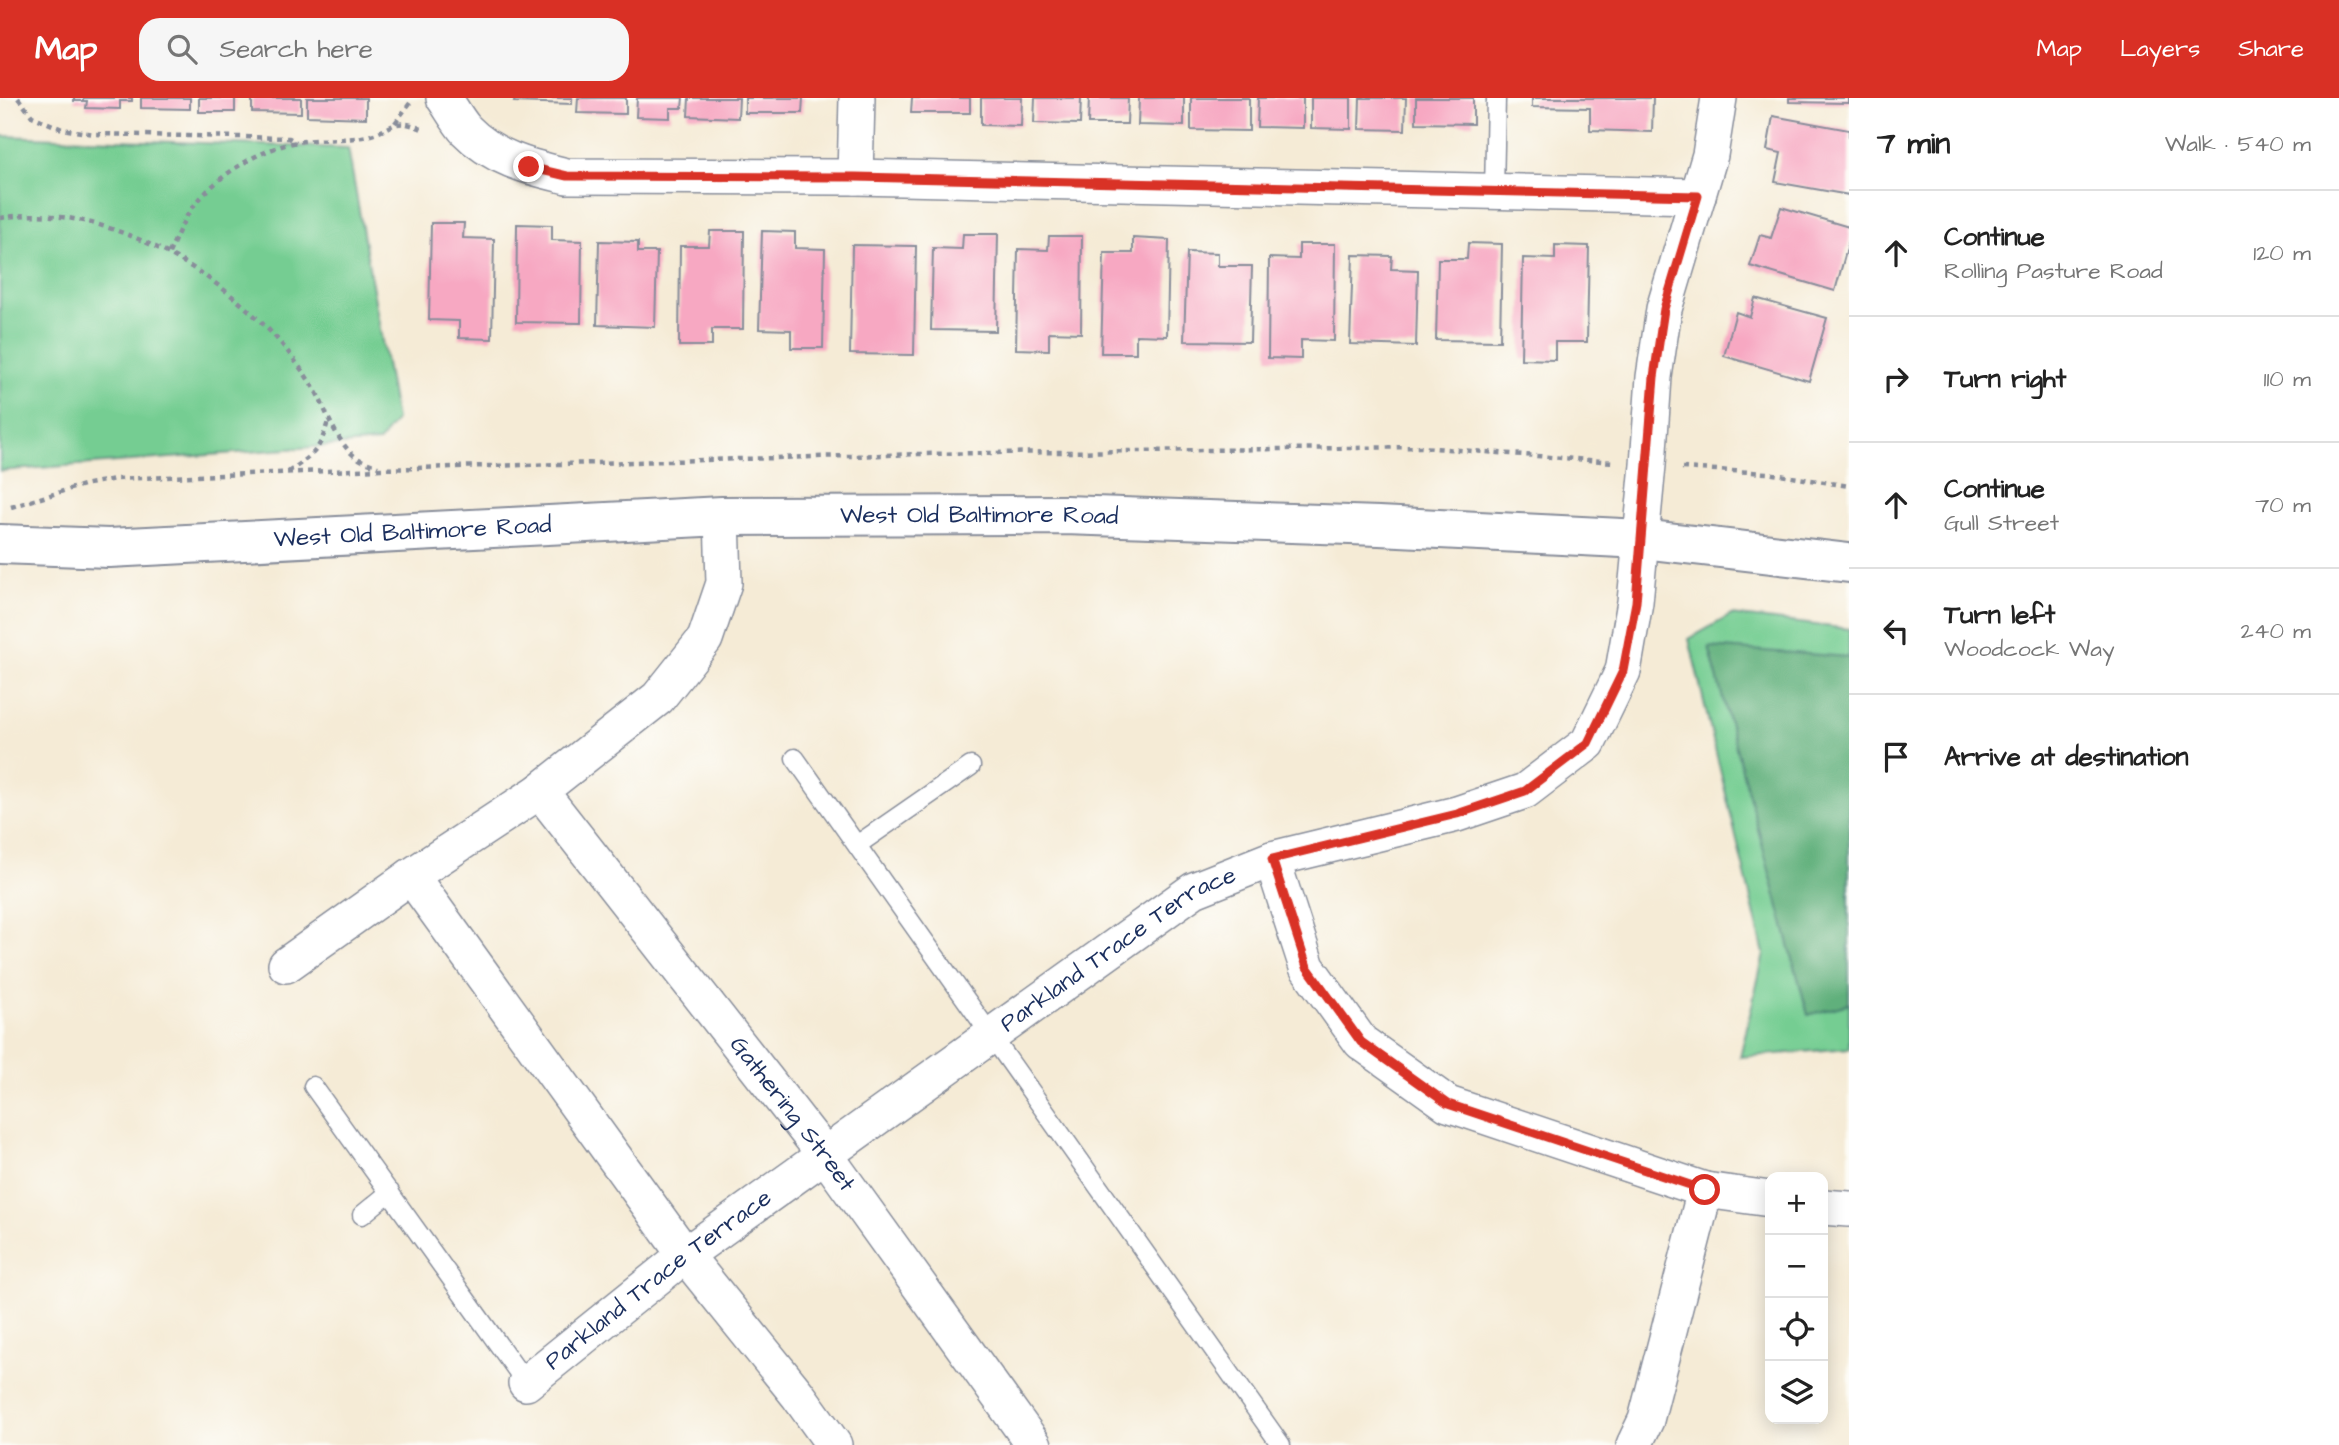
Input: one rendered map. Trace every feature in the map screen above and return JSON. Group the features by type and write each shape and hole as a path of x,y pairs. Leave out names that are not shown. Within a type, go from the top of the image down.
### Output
{"street":[{"path":"444,98 466,130 494,153 529,167 567,176 855,177 1698,196"},
{"path":"855,177 857,98"},
{"name":"Parkland Trace Terrace","path":"526,1382 685,1255 1194,890 1272,859 1457,814 1525,791 1588,743 1623,671 1636,602 1654,377 1664,309 1710,155 1719,98"},
{"name":"West Old Baltimore Road","path":"0,544 109,548 722,516 1065,515 1642,539 1849,563"},
{"path":"286,965 411,876 540,791 658,698 705,639 724,583 722,516"},
{"name":"West Old Baltimore Road","path":"0,570 109,548"},
{"name":"Gathering Street","path":"540,791 826,1156 1034,1445"},
{"path":"1272,859 1307,967 1361,1042 1448,1104 1705,1190 1765,1198"},
{"path":"411,876 685,1255 798,1395 834,1445"},
{"path":"1634,1445 1646,1420 1705,1190"},
{"path":"1828,1207 1849,1209"}],"lane":[{"path":"1494,191 1496,98"},
{"path":"795,758 1281,1445"},
{"path":"857,845 971,766"},
{"path":"313,1086 526,1382"},
{"path":"362,1215 390,1192"}],"path":[{"path":"18,98 32,116 62,128 94,134 289,138 297,142"},
{"path":"169,253 186,219 201,198 236,167 297,142 367,136 395,122 410,102"},
{"path":"395,122 407,122 424,130"},
{"path":"0,218 29,214 67,217 130,236 169,253 233,296 260,320 295,360 323,405 328,420 351,453 381,469"},
{"path":"288,472 314,454 323,441 328,420"},
{"path":"0,510 83,485 115,479 381,469 921,454 1421,447 1617,463"},
{"path":"1680,468 1766,473 1849,486"}],"green space":[{"path":"0,136 348,148 396,420 379,442 0,471"},
{"path":"1731,615 1849,629 1849,1048 1740,1057 1764,954 1689,639"},
{"path":"1709,647 1849,657 1849,1004 1808,1015"}],"building":[{"path":"74,98 132,98 132,101 120,101 120,109 86,108 87,101 74,101"},
{"path":"141,98 190,98 190,109 141,108"},
{"path":"199,98 235,98 235,112 199,112"},
{"path":"252,98 301,98 301,113 252,112"},
{"path":"307,98 366,98 366,118 307,116"},
{"path":"515,98 572,98 572,104 514,102"},
{"path":"578,98 626,98 626,114 577,113"},
{"path":"637,98 683,98 682,108 670,108 670,118 636,117"},
{"path":"689,98 739,98 738,118 688,116"},
{"path":"745,98 803,98 802,113 745,113"},
{"path":"912,98 970,98 970,113 911,113"},
{"path":"981,98 1022,98 1021,126 981,125"},
{"path":"1035,98 1081,98 1080,124 1034,123"},
{"path":"1089,98 1128,98 1127,124 1088,124"},
{"path":"1139,98 1184,98 1184,126 1138,125"},
{"path":"1191,98 1249,98 1249,131 1191,130"},
{"path":"1258,98 1303,98 1303,128 1257,127"},
{"path":"1311,98 1351,98 1351,129 1311,128"},
{"path":"1360,98 1406,98 1405,130 1359,129"},
{"path":"1416,98 1473,98 1473,124 1416,123"},
{"path":"1532,98 1653,98 1652,132 1590,130 1590,108 1532,107"},
{"path":"1789,98 1849,98 1849,103 1789,102"},
{"path":"1773,116 1849,130 1849,195 1775,182 1781,153 1767,150"},
{"path":"1781,207 1849,227 1849,241 1835,291 1750,266 1760,235 1771,238"},
{"path":"431,223 464,223 463,238 494,239 492,339 459,338 459,321 429,320"},
{"path":"517,224 552,225 552,240 582,241 581,323 516,322"},
{"path":"710,231 744,231 743,329 712,329 712,346 679,346 680,246 709,246"},
{"path":"762,231 795,232 795,248 825,249 823,348 791,348 791,330 759,329"},
{"path":"963,234 998,234 996,331 931,330 933,248 962,249"},
{"path":"1049,236 1082,236 1081,333 1049,332 1049,350 1016,349 1018,249 1048,250"},
{"path":"1133,238 1169,240 1167,336 1136,335 1136,353 1101,353 1104,253 1133,253"},
{"path":"599,241 638,242 638,252 657,252 655,327 597,325"},
{"path":"1468,243 1502,244 1500,341 1436,340 1438,259 1467,259"},
{"path":"1299,244 1335,244 1334,341 1301,340 1301,359 1268,358 1269,258 1299,259"},
{"path":"852,245 916,246 914,355 850,354"},
{"path":"1555,245 1589,246 1587,342 1555,342 1555,360 1521,359 1523,258 1555,259"},
{"path":"1187,252 1218,253 1218,266 1252,266 1250,342 1184,341"},
{"path":"1353,255 1392,256 1391,269 1418,270 1416,346 1350,344"},
{"path":"1755,298 1827,318 1809,381 1724,356 1736,312 1750,317"}],"route":[{"path":"529,167 567,176 855,177 1698,196 1664,309 1654,377 1636,602 1623,671 1588,743 1525,791 1457,814 1272,859 1307,967 1361,1042 1448,1104 1705,1190"}]}
